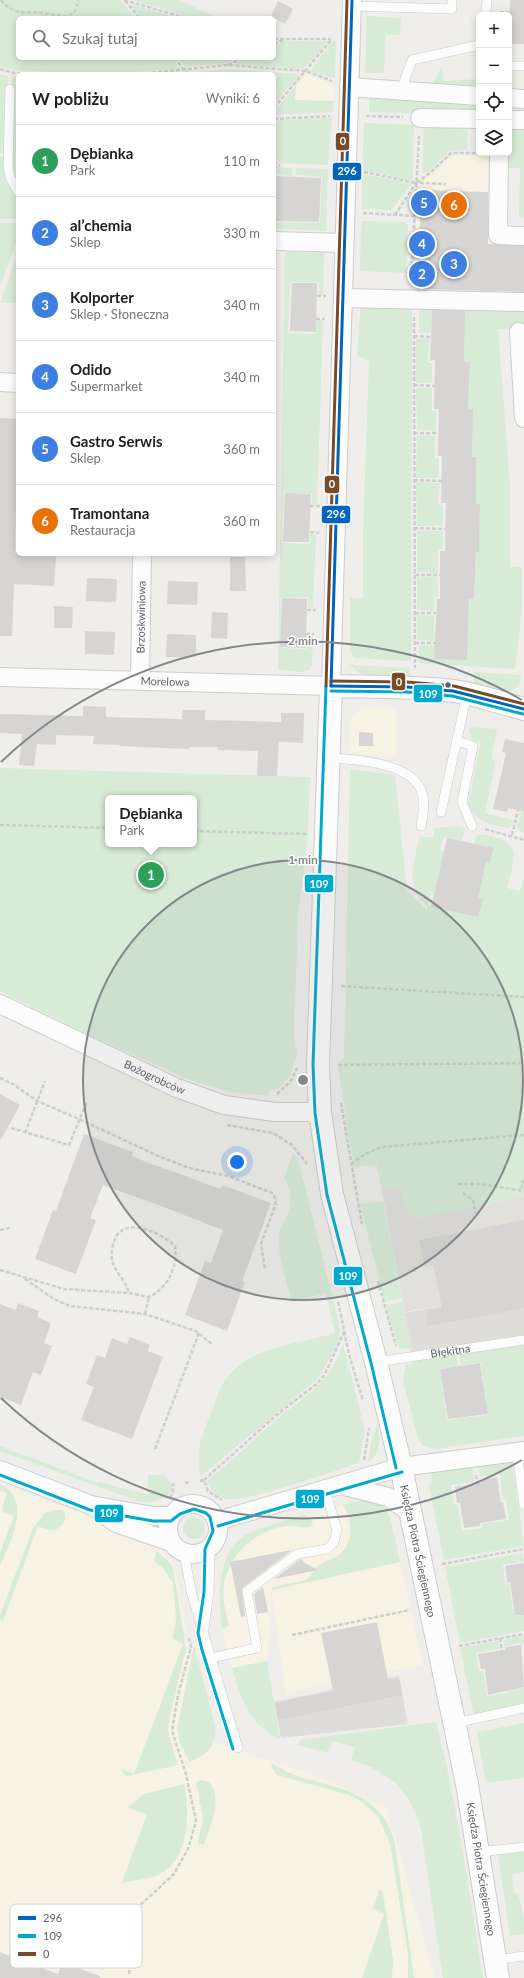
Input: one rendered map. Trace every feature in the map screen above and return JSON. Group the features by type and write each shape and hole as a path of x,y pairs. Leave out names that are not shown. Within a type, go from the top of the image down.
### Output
{"street":[{"name":"Księdza Piotra Ściegiennego","path":"352,3 343,85 343,298 318,1064 320,1112 332,1194 376,1362 401,1467 467,1784 497,1969"},
{"path":"343,85 476,96"},
{"path":"512,98 524,99"},
{"path":"420,118 476,119"},
{"path":"512,120 524,120"},
{"path":"499,156 498,235 524,236"},
{"path":"276,241 344,243"},
{"path":"343,298 414,305 524,302"},
{"path":"519,332 524,418"},
{"path":"0,382 16,383"},
{"name":"Brzoskwiniowa","path":"140,680 142,556"},
{"name":"Morelowa","path":"0,677 331,686"},
{"path":"331,686 414,688 467,694 523,706"},
{"name":"Bożogrobców","path":"0,1004 177,1088 224,1105 275,1112 320,1112"},
{"path":"217,1521 401,1467 520,1451"},
{"path":"0,1470 90,1505 116,1523 193,1555 202,1553 210,1548 216,1540 218,1531 217,1521 213,1513 207,1507 190,1503 182,1506 170,1516 167,1525 167,1534 178,1548"},
{"path":"333,1487 388,1497 410,1512"},
{"path":"90,1505 117,1508 143,1515 170,1516"}],"lane":[{"path":"352,3 452,9 452,0"},
{"path":"486,12 487,0"},
{"path":"403,90 404,82 412,60 476,46"},
{"path":"512,66 524,66"},
{"path":"10,89 8,165 10,176 16,188"},
{"path":"441,812 458,741 467,694"},
{"path":"458,741 473,746 462,802 472,826"},
{"path":"329,758 354,760 406,773 418,783 422,791 424,807 421,826"},
{"name":"Błękitna","path":"376,1362 524,1340"},
{"path":"520,1451 524,1505"},
{"path":"211,1658 257,1648 247,1591 297,1554 327,1549 334,1542 337,1530 333,1487"},
{"path":"178,1548 238,1748"},
{"path":"203,1631 209,1592 210,1548"},
{"path":"454,1723 524,1708"},
{"path":"478,1852 524,1847"},
{"path":"497,1969 524,1956"}],"path":[{"path":"1,0 6,6 22,13 45,13 58,16"},
{"path":"66,16 76,11 78,0"},
{"path":"124,0 138,16"},
{"path":"124,0 179,16"},
{"path":"276,39 338,39"},
{"path":"276,43 283,39"},
{"path":"276,106 306,72 332,39"},
{"path":"176,60 185,70"},
{"path":"227,65 238,60"},
{"path":"162,72 227,65 306,72 343,85"},
{"path":"0,69 16,73"},
{"path":"276,119 336,115"},
{"path":"361,116 420,118 410,284 414,305 415,664"},
{"path":"395,215 416,183 430,173 451,153 476,153"},
{"path":"276,163 280,166"},
{"path":"359,171 416,183 446,184"},
{"path":"358,213 414,216"},
{"path":"414,336 431,336"},
{"path":"414,385 435,386"},
{"path":"414,433 438,433"},
{"path":"414,480 442,481"},
{"path":"414,528 445,529"},
{"path":"415,575 440,575"},
{"path":"307,610 320,610"},
{"path":"415,613 436,614"},
{"path":"306,634 319,635"},
{"path":"415,642 435,643"},
{"path":"512,835 518,810"},
{"path":"0,825 105,828"},
{"path":"472,826 512,835 524,840"},
{"path":"197,830 312,834"},
{"path":"336,985 524,997"},
{"path":"337,1072 336,1065 524,1063"},
{"path":"276,1094 291,1081 299,1064"},
{"path":"0,1078 13,1084 37,1102 189,1168 228,1176 272,1193 276,1200 275,1206 261,1244 265,1270"},
{"path":"25,1133 45,1081"},
{"path":"340,1095 351,1164 364,1229"},
{"path":"11,1128 69,1146 87,1102"},
{"path":"351,1164 365,1154 382,1147 524,1135"},
{"path":"458,1184 523,1190 521,1184 524,1180"},
{"path":"463,1193 472,1200 475,1213"},
{"path":"129,1293 128,1286 116,1272 112,1260 112,1247 115,1237 120,1231 126,1227 133,1226 169,1240 176,1246 177,1257 173,1270 163,1286 149,1297 145,1314"},
{"path":"0,1230 10,1228"},
{"path":"0,1270 11,1272 23,1278 54,1299 70,1306 145,1314 199,1333 213,1346"},
{"path":"376,1274 397,1348"},
{"path":"23,1278 64,1289 129,1293 149,1297"},
{"path":"204,1480 280,1412 318,1383 325,1374 344,1332"},
{"path":"155,1449 199,1333"},
{"path":"363,1464 370,1431 369,1426"},
{"path":"185,1483 191,1482"},
{"path":"438,1565 524,1549"},
{"path":"292,1635 413,1609"},
{"path":"142,1904 174,1874 188,1849 196,1821 186,1774 172,1731 178,1695 190,1647 188,1632"},
{"path":"454,1647 524,1634"},
{"path":"500,1638 502,1652"},
{"path":"129,1974 130,1968"}],"shaded area":[{"path":"307,75 334,84 334,101 295,100 296,86"},
{"path":"452,156 496,156 495,238 524,239 524,300 417,297 413,283 418,186"},
{"path":"362,709 396,709 396,757 349,753 351,717"},
{"path":"524,1148 524,1289 405,1312 376,1160"},
{"path":"524,1289 524,1336 410,1353 411,1349 405,1313"},
{"path":"0,1483 134,1534 132,1539 159,1549 169,1558 174,1565 179,1587 187,1643 205,1740 323,1778 386,1807 435,1978 0,1978"},
{"path":"368,1498 372,1503 383,1505 389,1513 423,1665 331,1681 286,1694 272,1591 267,1661 232,1668 222,1629 220,1586 221,1570 225,1560 234,1547 244,1537 257,1530"},
{"path":"399,1676 408,1724 281,1738 274,1702"}],"green space":[{"path":"0,0 120,0 134,16 16,16 16,60 173,60 181,69 132,72 56,72 12,70 0,66"},
{"path":"134,0 179,0 214,16 186,16"},
{"path":"130,4 171,16 141,16"},
{"path":"367,16 401,18 400,35 386,34 384,73 365,73"},
{"path":"284,41 328,41 304,69 235,64 243,60 276,60 276,45"},
{"path":"333,41 336,41 335,79 310,71"},
{"path":"180,60 234,60 227,63 185,67"},
{"path":"442,67 443,81 476,79 476,90 435,86 434,81"},
{"path":"227,69 271,72 200,72"},
{"path":"276,72 300,74 276,102"},
{"path":"0,74 8,76 5,153 0,153"},
{"path":"12,76 16,76 16,181 11,172"},
{"path":"296,86 295,100 334,101 333,112 276,115 276,109"},
{"path":"369,93 476,100 476,115 369,112"},
{"path":"332,117 328,165 281,163 276,159 276,121"},
{"path":"364,123 414,125 413,181 362,170"},
{"path":"512,124 524,124 524,218 519,218 520,168 506,168 506,156 512,156"},
{"path":"424,125 467,126 467,150 449,151 427,173 422,173"},
{"path":"0,157 5,157 16,190 16,219 0,219"},
{"path":"276,166 292,168 292,176 276,175"},
{"path":"296,168 328,169 326,231 276,229 276,222 320,223 322,177 296,175"},
{"path":"362,174 412,184 391,210 362,209"},
{"path":"361,221 406,222 408,227 406,273 360,271"},
{"path":"0,223 16,223 16,243 0,286"},
{"path":"285,252 324,253 323,295 318,294 319,282 290,282 288,333 316,334 317,320 323,320 317,505 312,504 312,493 284,493 282,543 310,544 310,534 316,534 313,608 308,608 308,597 281,597 280,648 307,649 307,636 313,636 312,666 309,670 300,672 278,670"},
{"path":"16,259 16,303 0,303"},
{"path":"361,302 412,302 411,661 354,658 350,648 350,598 363,598 363,530 369,362 357,355"},
{"path":"419,305 490,308 524,312 524,328 498,329 510,483 510,567 522,567 522,610 515,669 419,663 419,645 435,646 467,659 469,599 474,599 476,552 479,552 480,504 476,504 476,457 472,457 473,409 468,409 470,362 464,362 465,315 432,313 431,333 419,333"},
{"path":"416,339 429,339 428,362 432,363 432,383 416,383"},
{"path":"416,388 432,388 432,411 436,411 436,431 417,430"},
{"path":"417,435 435,436 435,458 439,458 439,478 416,478"},
{"path":"416,482 439,483 438,505 443,505 442,526 417,526"},
{"path":"417,531 443,531 443,549 438,550 438,573 417,572"},
{"path":"417,577 438,577 438,597 435,597 434,611 417,610"},
{"path":"417,615 434,616 434,641 417,640"},
{"path":"349,665 410,668 410,676 361,674"},
{"path":"474,672 521,675 519,684 515,689 509,692 502,692 473,685"},
{"path":"470,727 497,729 491,759 496,761 485,813 513,820 512,825 508,828 490,824 480,819 468,805 481,742 472,740 469,731"},
{"path":"0,768 310,777 308,834 298,916 294,1035 297,1055 290,1076 279,1088 269,1090 268,1096 230,1092 187,1079 79,1030 0,991"},
{"path":"350,769 395,775 407,890 427,910 427,906 478,917 482,898 478,897 486,862 490,863 494,849 474,844 476,836 478,835 483,834 504,840 513,850 513,864 507,888 520,891 524,877 524,1197 417,1218 412,1216 407,1210 401,1189 383,1191 376,1163 376,1165 354,1167 338,1067 339,1062 344,1058"},
{"path":"521,810 524,811 524,834 517,828"},
{"path":"456,826 465,828 462,841 443,837 440,851 444,851 434,895 430,895 427,906 415,890 413,881 414,864 420,836 433,838 435,828"},
{"path":"293,1153 297,1157 302,1175 340,1328 340,1334 335,1348 316,1380 200,1477 198,1458 200,1444 220,1389 234,1370 246,1360 260,1353 274,1348 335,1333 326,1293 292,1302 280,1258 280,1229 289,1210 290,1204 289,1189 284,1179"},
{"path":"383,1201 402,1298 385,1302 360,1204"},
{"path":"403,1302 411,1349 399,1348 386,1305"},
{"path":"343,1344 365,1431 359,1463 252,1496 226,1499 217,1495 207,1481 322,1381 337,1359"},
{"path":"524,1344 524,1436 436,1449 423,1446 418,1439 403,1380 406,1364 411,1363 411,1361 456,1353 458,1366 440,1369 447,1420 488,1415 481,1362 461,1365 459,1353"},
{"path":"378,1425 379,1446 375,1455 368,1463 372,1435"},
{"path":"0,1446 98,1483 99,1481 116,1487 148,1494 148,1475 163,1475 172,1486 171,1491 162,1499 141,1502 0,1451"},
{"path":"512,1459 524,1546 444,1560 429,1487 432,1477 431,1473 435,1470 472,1465 474,1482 451,1485 454,1505 458,1505 462,1531 482,1528 482,1524 509,1520 506,1500 503,1500 500,1474 480,1477 478,1464"},
{"path":"0,1484 10,1491 16,1500 17,1511 13,1534 0,1567 0,1552 14,1516 3,1512 2,1509 7,1493 0,1491"},
{"path":"368,1498 372,1502 382,1505 388,1513 400,1562 272,1590 272,1588 276,1586 305,1580 319,1565 339,1555 348,1544 350,1537 350,1524 343,1505"},
{"path":"62,1510 64,1513 64,1522 60,1527 54,1530 48,1530 38,1526 3,1621 0,1619 0,1615 33,1528 45,1513"},
{"path":"304,1515 312,1520 313,1523 311,1527 305,1528 287,1526 265,1532 245,1546 237,1555 226,1575 224,1601 229,1626 222,1629 220,1585 226,1558 233,1547 243,1537 257,1530"},
{"path":"194,1517 202,1520 205,1528 202,1536 194,1539 186,1536 183,1528 186,1520"},
{"path":"156,1551 168,1560 173,1568 186,1648 168,1726 169,1735 178,1765 128,1776 124,1775 121,1769 134,1774 183,1644 175,1640 173,1637 176,1619 173,1583 164,1569 154,1561"},
{"path":"523,1553 524,1561 503,1565 505,1584 509,1583 513,1609 524,1607 524,1631 460,1643 445,1567"},
{"path":"524,1636 524,1651 523,1643 504,1646 503,1640"},
{"path":"498,1641 499,1649 476,1653 479,1671 483,1671 487,1696 507,1693 507,1691 524,1688 524,1705 474,1716 460,1648"},
{"path":"194,1646 215,1725 215,1738 210,1749 201,1757 189,1762 180,1742 177,1729"},
{"path":"267,1661 280,1739 260,1726 247,1710 232,1668"},
{"path":"436,1722 457,1817 483,1978 443,1978 421,1829 408,1798 395,1782 371,1767 351,1760 355,1747 332,1741 329,1753 297,1745 301,1740 305,1739"},
{"path":"524,1723 524,1778 486,1783 477,1732"},
{"path":"272,1764 297,1776 343,1789 357,1795 370,1803 381,1814 389,1827 395,1844 414,1978 408,1978 408,1954 390,1844 378,1817 362,1802 349,1795 277,1775 271,1766"},
{"path":"201,1780 209,1782 213,1789 216,1804 204,1845 198,1843 203,1818 196,1782"},
{"path":"184,1784 187,1808 186,1834 177,1858 170,1867 160,1874 121,1884 147,1815 128,1807 144,1794"},
{"path":"524,1850 524,1872 512,1874 515,1894 518,1893 524,1918 524,1934 510,1936 498,1854"},
{"path":"379,1890 383,1892 393,1959 392,1978 362,1978 384,1914 373,1909"}],"building":[{"path":"510,0 524,0 524,44 512,44 512,12 510,12"},
{"path":"278,1 293,9 285,24 276,19 276,16 271,16"},
{"path":"276,176 321,178 319,222 276,221"},
{"path":"421,190 488,192 488,244 524,246 524,292 418,289"},
{"path":"292,283 317,283 316,332 290,331"},
{"path":"432,310 465,311 464,362 470,362 468,409 473,409 472,457 476,457 476,504 480,504 479,552 476,552 474,599 469,599 467,660 434,659 437,599 440,599 440,551 445,551 446,503 441,503 442,456 438,456 439,409 434,409 435,360 430,361"},
{"path":"0,418 16,419 16,556 56,556 54,586 14,584 12,636 0,636"},
{"path":"285,493 311,494 309,542 283,542"},
{"path":"230,557 245,557 246,591 230,591"},
{"path":"87,578 117,579 116,602 86,601"},
{"path":"168,581 198,582 197,605 167,604"},
{"path":"282,598 307,599 306,648 280,647"},
{"path":"54,606 73,607 72,628 54,628"},
{"path":"212,612 228,613 227,639 211,638"},
{"path":"85,631 115,632 114,655 85,654"},
{"path":"167,634 196,635 196,657 166,657"},
{"path":"83,706 106,707 106,717 182,719 183,710 205,710 205,720 281,722 281,713 304,713 303,743 279,742 277,776 257,776 258,751 218,750 218,747 189,747 189,749 93,744 94,736 56,735 56,745 37,744 34,766 19,765 22,734 0,733 0,714 83,716"},
{"path":"359,732 373,733 373,746 359,746"},
{"path":"505,739 524,743 524,811 508,808 507,812 493,809 506,753 502,752"},
{"path":"447,838 494,848 490,863 486,862 478,897 483,898 478,917 431,907"},
{"path":"0,1094 20,1105 0,1141"},
{"path":"84,1134 133,1152 132,1156 146,1162 221,1189 222,1185 271,1203 242,1281 245,1282 227,1331 185,1315 205,1261 211,1263 223,1230 161,1206 103,1185 90,1218 96,1220 76,1274 35,1259 53,1210 56,1211"},
{"path":"524,1220 524,1308 428,1326 426,1311 442,1308 433,1265 425,1267 419,1240"},
{"path":"18,1303 39,1311 37,1317 51,1323 44,1343 52,1346 41,1375 33,1372 21,1405 0,1397 0,1304 16,1310"},
{"path":"130,1337 150,1345 148,1351 163,1357 132,1439 81,1420 94,1387 86,1384 97,1355 105,1358 112,1338 127,1344"},
{"path":"480,1363 488,1414 448,1419 440,1369"},
{"path":"497,1477 501,1503 503,1502 506,1519 480,1523 480,1526 464,1528 460,1503 457,1503 455,1487 481,1483 481,1480"},
{"path":"292,1550 242,1588 245,1616 241,1617 230,1562"},
{"path":"303,1559 303,1562 318,1570 274,1579 299,1560"},
{"path":"524,1563 524,1615 515,1615 510,1582 507,1582 505,1566"},
{"path":"263,1587 268,1612 257,1614 254,1594"},
{"path":"377,1622 388,1680 399,1678 402,1695 278,1720 275,1703 333,1691 321,1633"},
{"path":"521,1645 524,1687 488,1695 485,1669 481,1669 478,1654 505,1650 505,1647"},
{"path":"0,1952 10,1956 10,1968 42,1968 58,1974 60,1968 78,1968 100,1976 100,1978 0,1978"}],"transit line":[{"name":"0","path":"326,686 347,0"},
{"name":"296","path":"331,686 352,0"},
{"name":"0","path":"331,681 407,682 454,686 524,704"},
{"name":"109","path":"326,686 313,1065 315,1113 327,1195 371,1363 396,1468"},
{"name":"296","path":"331,686 407,687 453,691 524,709"},
{"name":"109","path":"331,691 407,692 452,696 523,714"},
{"name":"109","path":"218,1526 402,1472"},
{"name":"109","path":"0,1475 90,1510 153,1521 171,1521 180,1514 194,1509 206,1513 210,1517 213,1531 205,1549 204,1592 198,1633 233,1749"}],"place":[{"name":"Gastro Serwis","path":"424,203"},
{"name":"Tramontana","path":"454,205"},
{"name":"Odido","path":"422,244"},
{"name":"Kolporter","path":"454,264"},
{"name":"al’chemia","path":"422,274"},
{"name":"Dębianka","path":"151,875"}]}
